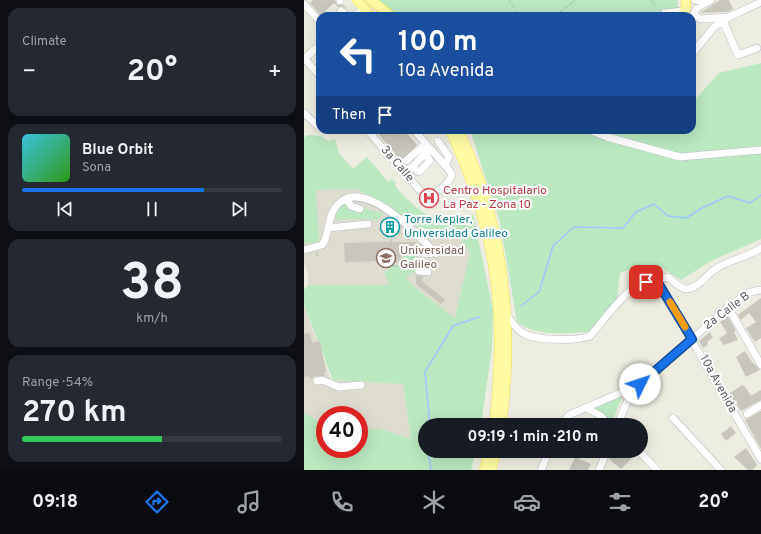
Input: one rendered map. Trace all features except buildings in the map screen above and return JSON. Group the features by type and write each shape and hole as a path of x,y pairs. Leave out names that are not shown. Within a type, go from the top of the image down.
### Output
{"main road":[{"path":"357,0 373,12"},
{"path":"371,0 386,12"},
{"path":"681,0 682,12"},
{"path":"683,12 686,0"},
{"path":"452,134 474,188 493,254 500,308 500,357 495,418"},
{"path":"461,134 483,190 500,256 507,315 507,373 502,418"},
{"path":"484,470 487,458"},
{"path":"491,470 494,458"}],"street":[{"path":"308,0 304,4 316,18"},
{"path":"694,0 708,2"},
{"path":"695,12 697,8 708,2"},
{"path":"696,49 709,32 726,19 761,2"},
{"path":"696,16 698,18 726,19"},
{"path":"726,19 738,56 757,48"},
{"path":"316,48 304,58 316,72"},
{"path":"304,113 316,124"},
{"name":"3a Calle","path":"371,134 423,194 428,196 432,195 444,185 449,170"},
{"path":"416,134 424,148 449,170"},
{"path":"599,134 680,157 761,150"},
{"path":"438,141 449,157 449,170"},
{"path":"405,173 412,167 424,148"},
{"path":"406,161 424,148"},
{"path":"304,250 322,245 335,207 346,199 355,196 364,197 376,203 406,223 435,252 430,254 417,254"},
{"path":"346,199 351,206 360,209"},
{"path":"328,228 368,224"},
{"path":"507,315 514,327 525,334 557,340 584,339 590,336 623,298 639,284 646,282 658,283 662,278 668,277 682,288 689,288 701,282 714,269 751,256 761,248"},
{"path":"419,271 428,272"},
{"name":"10a Avenida","path":"658,283 761,459"},
{"name":"2a Calle B","path":"620,418 628,397 640,384 728,307 746,294 761,290"},
{"path":"728,307 761,365"},
{"path":"317,381 322,380 339,387 362,385"},
{"path":"567,418 569,415 640,384"},
{"path":"747,414 761,405"},
{"path":"586,408 603,418"},
{"path":"673,418 721,470"},
{"path":"541,470 546,458"},
{"path":"599,470 604,458"},
{"path":"645,458 657,470"}],"path":[{"path":"509,0 517,12"},
{"path":"560,12 576,0"},
{"path":"651,0 655,6"},
{"path":"391,233 391,242"},
{"path":"317,250 317,258"},
{"path":"383,256 386,255 388,265 408,266 417,254"}],"shaded area":[{"name":"Universidad Galileo","path":"357,189 406,220 452,227 470,252 455,318 412,285 308,285 308,272 304,264 304,244 319,242 316,190"},
{"path":"304,306 331,380 403,384 411,439 380,429 368,429 368,406 316,406 316,421 304,414"}],"green space":[{"path":"379,0 678,0 677,12 393,12"},
{"path":"761,63 761,239 711,261 681,280 662,268 635,267 620,273 617,300 588,332 542,332 525,327 517,322 500,222 471,134 696,134 696,99 719,73"},
{"path":"308,135 321,136 328,141 335,139 339,153 353,169 367,157 388,182 392,179 396,183 395,186 406,198 426,214 434,218 449,222 473,214 493,310 492,348 482,418 418,418 418,458 474,458 471,470 304,470 304,413 316,420 316,458 368,458 368,429 380,429 411,439 403,384 333,380 304,305 304,290 308,285 389,285 384,272 388,270 388,266 400,265 405,261 401,255 415,256 420,269 419,273 411,272 411,275 405,276 412,285 455,318 470,252 452,227 430,232 406,220 357,189 316,190 319,242 304,244 304,138"},
{"path":"352,202 366,209 384,213 378,220 337,220 335,209 338,205"},
{"path":"623,394 614,418 604,418 594,409"}],"waterway":[{"path":"521,306 539,292 553,246 574,227 623,228 636,212 654,204 668,216 686,218 702,208 728,196 750,203 761,195"},
{"path":"429,418 425,372 453,326 479,317"},
{"path":"429,458 431,470"}],"slow traffic":[{"path":"670,302 685,327"}],"place":[{"name":"Centro Hospitalario La Paz - Zona 10","path":"429,198"},
{"name":"Torre Kepler, Universidad Galileo","path":"390,227"},
{"name":"Universidad Galileo","path":"386,258"}],"route":[{"path":"640,384 692,339 658,283 646,282"}]}
